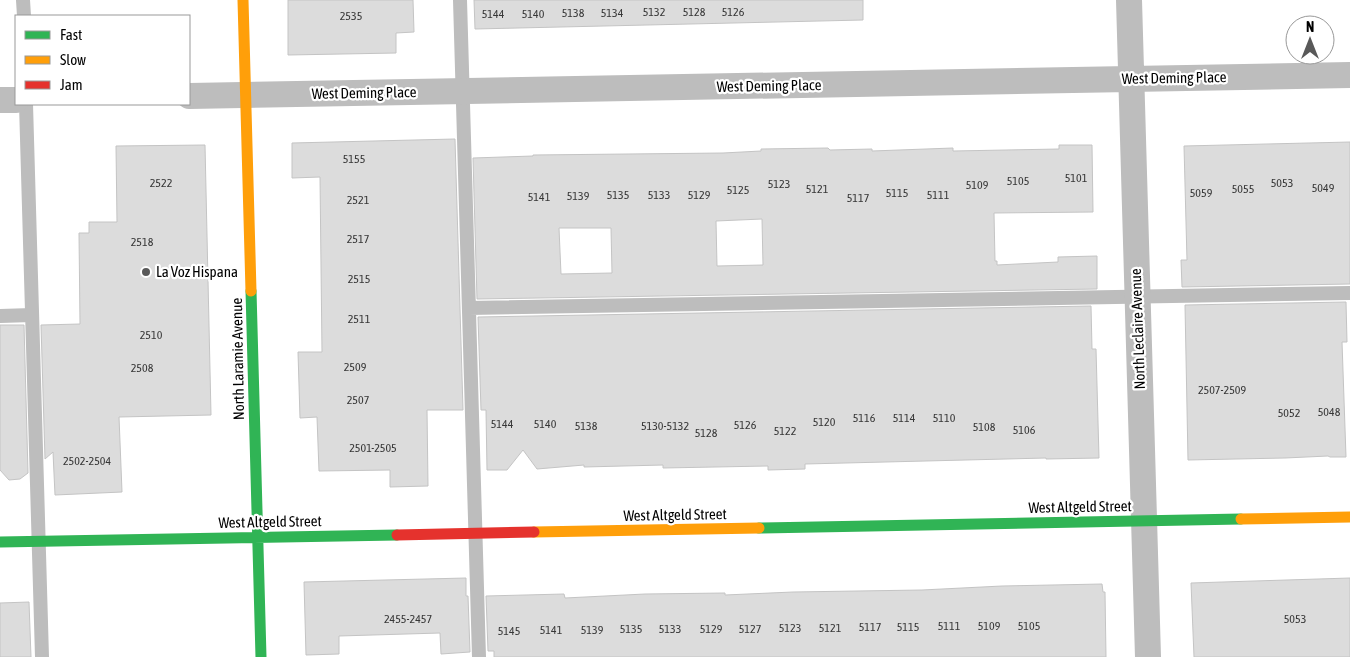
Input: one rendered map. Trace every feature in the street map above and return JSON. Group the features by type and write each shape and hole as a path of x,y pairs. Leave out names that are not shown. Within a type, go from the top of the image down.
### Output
{"street":[{"name":"North Laramie Avenue","path":"243,0 261,657"},
{"name":"North Leclaire Avenue","path":"1129,0 1148,657"},
{"name":"West Deming Place","path":"190,96 1350,75"},
{"path":"0,100 15,100"},
{"name":"West Altgeld Street","path":"0,542 1350,516"}],"lane":[{"path":"23,0 24,15"},
{"path":"460,0 478,657"},
{"path":"26,105 42,657"},
{"path":"469,308 1350,293"},
{"path":"0,316 32,316"}],"building":[{"path":"288,0 413,0 414,32 396,33 396,53 288,55"},
{"path":"474,0 863,0 863,20 475,29"},
{"path":"455,139 463,410 427,410 428,486 390,487 390,470 319,471 317,417 300,418 298,352 322,352 320,177 292,178 292,143"},
{"path":"1350,142 1350,284 1182,287 1181,260 1187,260 1184,146"},
{"path":"205,145 211,415 119,417 122,492 55,495 53,452 45,459 41,325 80,324 79,233 89,233 89,222 117,222 116,146"},
{"path":"1059,145 1092,145 1093,212 994,213 995,261 997,261 997,265 1058,262 1058,257 1097,256 1097,289 477,299 473,158 533,155 723,153 761,151 761,149 828,148 830,150 872,149 872,151 953,148 953,151 1059,149","holes":["762,219 763,265 717,266 716,221","559,228 611,228 612,273 561,274"]},
{"path":"1346,302 1347,342 1342,342 1346,457 1188,460 1185,305"},
{"path":"1091,306 1092,349 1096,349 1099,458 805,464 805,469 768,470 768,466 663,468 663,465 584,467 584,465 537,469 523,450 507,470 487,470 486,410 481,410 478,317"},
{"path":"0,325 24,325 28,473 20,479 9,480 0,470"},
{"path":"466,578 470,652 441,654 440,633 339,636 339,654 306,655 304,582"},
{"path":"1350,578 1350,657 1194,657 1191,583"},
{"path":"1102,584 1103,592 1105,592 1106,657 494,657 494,651 488,651 486,596 564,594 565,598 645,594 725,593 725,595"},
{"path":"29,602 31,657 0,657 0,603"}],"traffic: fast":[{"path":"251,291 261,657"},
{"path":"759,528 1241,519"},
{"path":"0,542 397,535"}],"traffic: slow":[{"path":"243,0 251,291"},
{"path":"1241,519 1350,517"},
{"path":"534,532 759,528"}],"traffic: jam":[{"path":"397,535 534,532"}],"place":[{"name":"La Voz Hispana","path":"146,272"}]}
